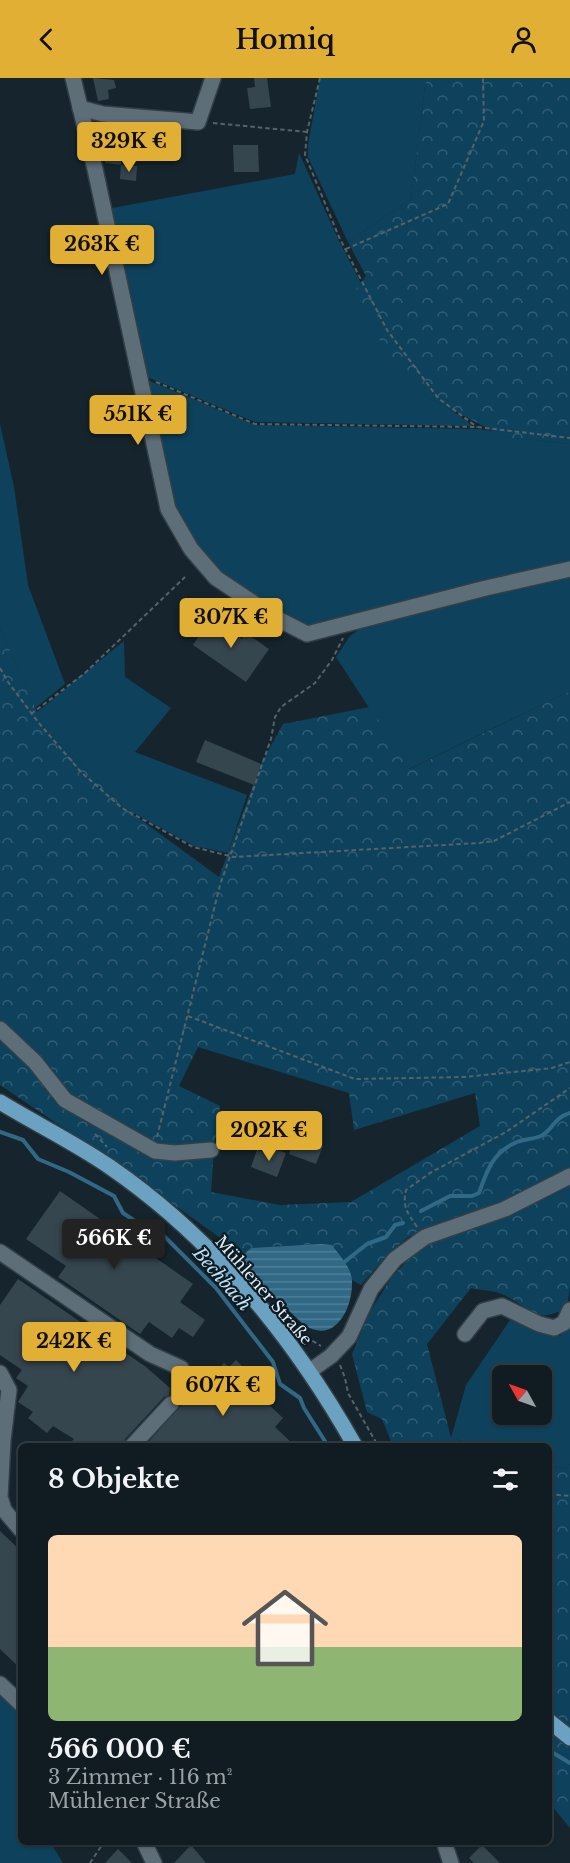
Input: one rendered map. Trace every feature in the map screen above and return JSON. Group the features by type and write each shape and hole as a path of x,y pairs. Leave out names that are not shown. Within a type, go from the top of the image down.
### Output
{"main road":[{"name":"Mühlener Straße","path":"0,1102 110,1167 165,1211 219,1261 273,1322 310,1371 353,1443"},
{"path":"552,1723 570,1738"}],"street":[{"path":"73,78 168,509 191,549 216,578 276,618 307,634 570,569"},
{"path":"80,108 103,114 198,122 213,78"},
{"path":"0,1029 35,1062 65,1101 155,1151 175,1153 211,1150"},
{"path":"310,1371 331,1356 349,1336 365,1301 380,1276 395,1259 425,1237 505,1209 570,1176"},
{"path":"0,1252 150,1353 181,1368 175,1400 135,1443"},
{"path":"465,1334 483,1311 502,1306 539,1324 554,1328 564,1323 570,1310"},
{"path":"0,1373 9,1390 0,1497 4,1510 18,1526"},
{"path":"0,1684 18,1701"},
{"path":"145,1845 154,1863"},
{"path":"445,1845 451,1863"}],"path":[{"path":"320,78 304,155 339,237 387,330 438,398 477,428"},
{"path":"346,249 448,204 483,120 483,78"},
{"path":"198,122 308,132"},
{"path":"140,375 255,424 477,428 570,438"},
{"path":"31,714 85,673 185,576"},
{"path":"155,1151 220,885 271,739 275,717 281,707 315,683 332,660 343,639 346,625"},
{"path":"0,668 31,714 81,772 122,808 193,847 230,855 479,843 494,841 570,802"},
{"path":"188,1016 356,1078 465,1077 552,1068 570,1062"},
{"path":"425,1237 408,1213 404,1202 406,1190 430,1173 506,1132 570,1088"},
{"path":"552,1494 570,1496"},
{"path":"90,1863 102,1845"}],"green space":[{"path":"320,78 426,78 411,199 348,242 308,157 308,145"},
{"path":"426,78 570,78 570,444 504,437 426,396 385,350 353,293 366,276 348,242 411,199"},
{"path":"299,153 361,283 354,294 426,396 449,408 473,426 255,422 145,376 107,209 295,174"},
{"path":"145,379 255,425 478,429 493,431 505,437 570,444 570,566 348,622 304,626 228,583 203,556 173,505"},
{"path":"0,424 14,487 28,585 65,684 35,708 0,628"},
{"path":"570,572 570,691 409,769 336,657 350,636 363,627"},
{"path":"0,628 44,728 126,809 219,877 261,764 283,724 370,707 410,769 570,691 570,1170 506,1201 438,1223 408,1237 387,1255 361,1285 352,1280 344,1261 321,1244 251,1248 241,1257 233,1247 117,1164 0,1085","holes":["198,1047 349,1093 354,1130 475,1093 480,1126 351,1202 280,1205 211,1192 220,1106 179,1086"]},
{"path":"124,641 125,677 171,708 135,752 247,795 228,853 194,846 126,809 44,728 37,712"},
{"path":"570,1184 570,1287 567,1308 555,1313 537,1315 499,1293 471,1288 427,1344 451,1438 470,1443 392,1443 382,1419 367,1412 352,1354 370,1312 391,1278 410,1258 433,1240"},
{"path":"512,1317 560,1336 570,1320 570,1464 566,1469 552,1466 552,1443 470,1443 451,1438 466,1385"},
{"path":"570,1464 570,1828 552,1806 552,1466 566,1469"},
{"path":"0,1690 18,1707 18,1845 52,1845 63,1863 0,1863"}],"shaded area":[{"path":"332,1245 348,1267 352,1281 349,1302 340,1321 325,1330 315,1330 304,1325 254,1277 241,1257 251,1248"}],"building":[{"path":"93,78 114,80 116,88 108,90 109,99 98,101"},
{"path":"254,78 267,78 271,107 250,109 247,88 255,87"},
{"path":"108,131 124,133 121,165 105,163"},
{"path":"233,145 258,145 259,172 234,172"},
{"path":"121,165 137,166 136,181 120,179"},
{"path":"211,618 242,639 246,633 269,649 246,682 193,645"},
{"path":"205,740 261,764 254,785 196,762"},
{"path":"296,1136 323,1146 316,1164 289,1154"},
{"path":"271,1148 286,1153 277,1177 251,1167 257,1150 268,1154"},
{"path":"60,1191 193,1284 180,1302 205,1320 193,1337 179,1328 172,1338 149,1322 140,1334 58,1277 66,1266 26,1239"},
{"path":"18,1279 146,1367 170,1388 169,1395 164,1397 124,1443 74,1443 72,1441 74,1439 53,1426 47,1433 28,1418 33,1412 18,1402 28,1386 16,1378 22,1370 0,1355 0,1305"},
{"path":"236,1360 243,1367 236,1374 283,1418 275,1427 292,1443 148,1443 180,1406 187,1403 224,1363 229,1367"},
{"path":"0,1531 18,1548 18,1666 0,1649"},
{"path":"191,1845 206,1863 174,1863"},
{"path":"482,1845 500,1863 474,1863 469,1858"},
{"path":"118,1849 132,1863 105,1863"}],"waterway":[{"path":"421,1211 450,1196 472,1196 479,1193 488,1169 502,1151 517,1142 541,1136 560,1118 570,1113"},
{"name":"Bechbach","path":"0,1132 23,1140 38,1159 69,1172 114,1196 123,1213 160,1232 216,1288 273,1362 280,1384 300,1398 326,1443"},
{"path":"343,1263 367,1244 386,1237 395,1225 403,1223"},
{"name":"Bechbach","path":"552,1752 570,1763"}]}
